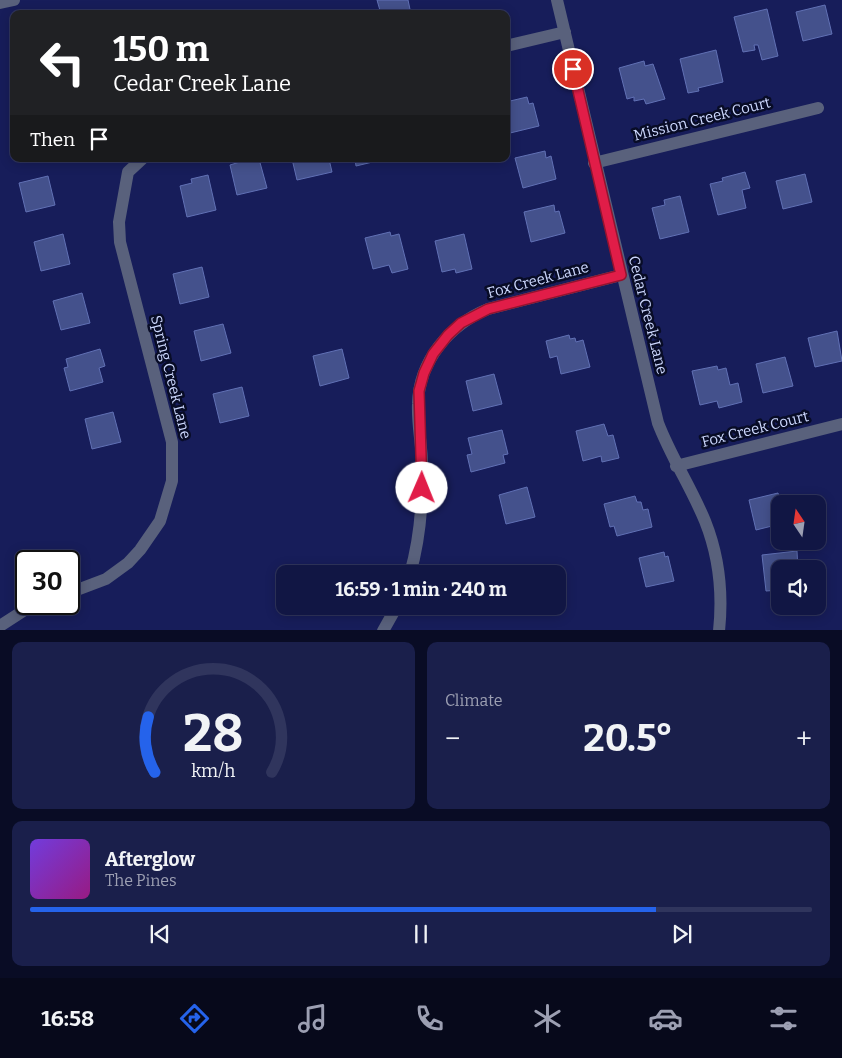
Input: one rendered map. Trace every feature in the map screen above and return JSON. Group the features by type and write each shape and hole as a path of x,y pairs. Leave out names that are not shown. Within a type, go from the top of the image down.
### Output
{"street":[{"path":"0,3 14,0"},
{"name":"Cedar Creek Lane","path":"557,0 594,163 658,423 676,466 705,520 712,542 721,591 719,630"},
{"path":"510,45 565,32"},
{"name":"Mission Creek Court","path":"594,163 818,108"},
{"name":"Spring Creek Lane","path":"80,589 106,579 128,563 140,550 160,520 172,481 172,442 120,242 119,222 128,172 139,162"},
{"name":"Fox Creek Lane","path":"413,565 417,549 422,488 419,391 424,373 433,354 461,323 480,312 621,275"},
{"name":"Fox Creek Court","path":"676,466 842,424"},
{"path":"0,626 17,615"},
{"path":"383,630 392,615"}],"building":[{"path":"377,0 408,0 410,10 380,10"},
{"path":"825,5 832,34 803,41 796,12"},
{"path":"767,9 778,56 762,60 758,45 754,45 755,50 743,52 734,17"},
{"path":"716,50 723,82 698,88 699,91 688,93 680,59"},
{"path":"644,61 645,66 653,64 665,99 646,104 644,99 634,101 634,97 627,99 619,68"},
{"path":"527,97 529,104 533,103 539,126 510,133 510,101"},
{"path":"545,151 546,158 551,156 556,179 523,188 515,158"},
{"path":"240,162 260,162 267,188 237,195 230,165"},
{"path":"293,162 330,162 332,172 297,180"},
{"path":"355,162 373,162 356,166"},
{"path":"745,172 750,188 742,190 746,208 718,215 710,184 723,181 722,178"},
{"path":"805,174 812,202 783,209 776,181"},
{"path":"208,175 216,210 187,217 180,186 192,183 191,179"},
{"path":"48,176 55,205 26,212 19,183"},
{"path":"680,196 689,232 660,239 652,208 665,205 664,200"},
{"path":"554,205 555,212 559,211 565,233 531,242 524,212"},
{"path":"390,232 391,236 399,234 408,269 392,273 389,265 373,269 365,238"},
{"path":"63,234 70,264 41,271 34,242"},
{"path":"464,234 472,269 456,273 455,269 442,272 435,241"},
{"path":"202,267 209,297 180,304 173,274"},
{"path":"82,293 90,323 61,330 53,301"},
{"path":"223,324 231,353 201,361 194,331"},
{"path":"837,331 842,361 815,367 808,338"},
{"path":"569,335 570,339 575,338 576,342 583,340 590,367 561,374 557,356 550,358 546,341"},
{"path":"100,349 105,366 99,368 103,382 70,391 64,368 68,367 66,359"},
{"path":"342,349 349,378 320,386 313,356"},
{"path":"785,357 793,386 763,393 756,364"},
{"path":"717,366 718,370 726,368 730,385 738,383 742,402 719,408 717,401 700,405 692,371"},
{"path":"494,374 502,404 473,411 466,381"},
{"path":"242,387 249,416 220,423 213,394"},
{"path":"113,412 121,442 92,449 85,419"},
{"path":"604,424 608,436 613,435 619,458 602,462 601,456 583,461 576,431"},
{"path":"502,430 508,454 503,455 505,463 471,472 467,455 472,454 468,438"},
{"path":"527,487 535,517 506,524 499,495"},
{"path":"778,493 779,495 771,495 771,526 756,530 749,500"},
{"path":"635,496 637,502 641,502 643,510 648,509 652,527 617,536 614,526 610,527 604,504"},
{"path":"797,551 798,560 771,560 771,591 766,591 762,555"},
{"path":"664,552 665,557 668,556 674,581 646,587 639,558"}],"route":[{"path":"422,488 421,439 418,418 419,391 424,373 433,354 448,335 461,323 488,309 621,275 573,69"}]}
